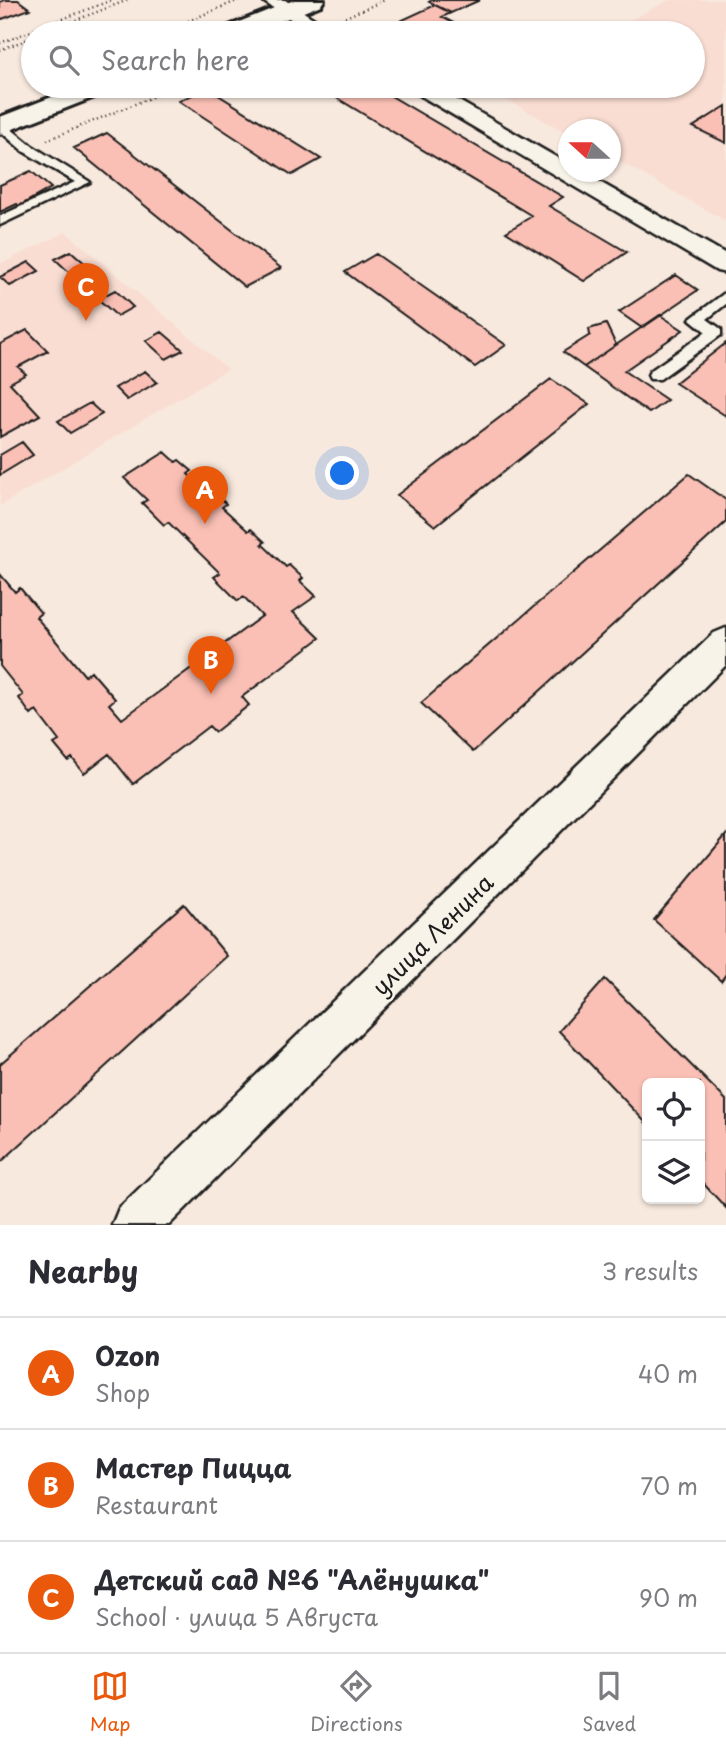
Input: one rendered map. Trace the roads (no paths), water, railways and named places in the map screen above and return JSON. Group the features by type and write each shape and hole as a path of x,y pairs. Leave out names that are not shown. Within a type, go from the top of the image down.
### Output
{"street":[{"path":"253,21 280,5 313,0"},
{"path":"280,5 306,21"},
{"path":"0,126 71,98"},
{"path":"439,98 726,265"},
{"name":"улица Ленина","path":"136,1225 726,643"}],"lane":[{"path":"0,126 27,148 84,183 0,222"},
{"path":"655,375 716,332 696,319 726,297"}],"place":[{"name":"Детский сад №6 \"Алёнушка\"","path":"86,321"},
{"name":"Ozon","path":"205,524"},
{"name":"Мастер Пицца","path":"211,694"}]}
